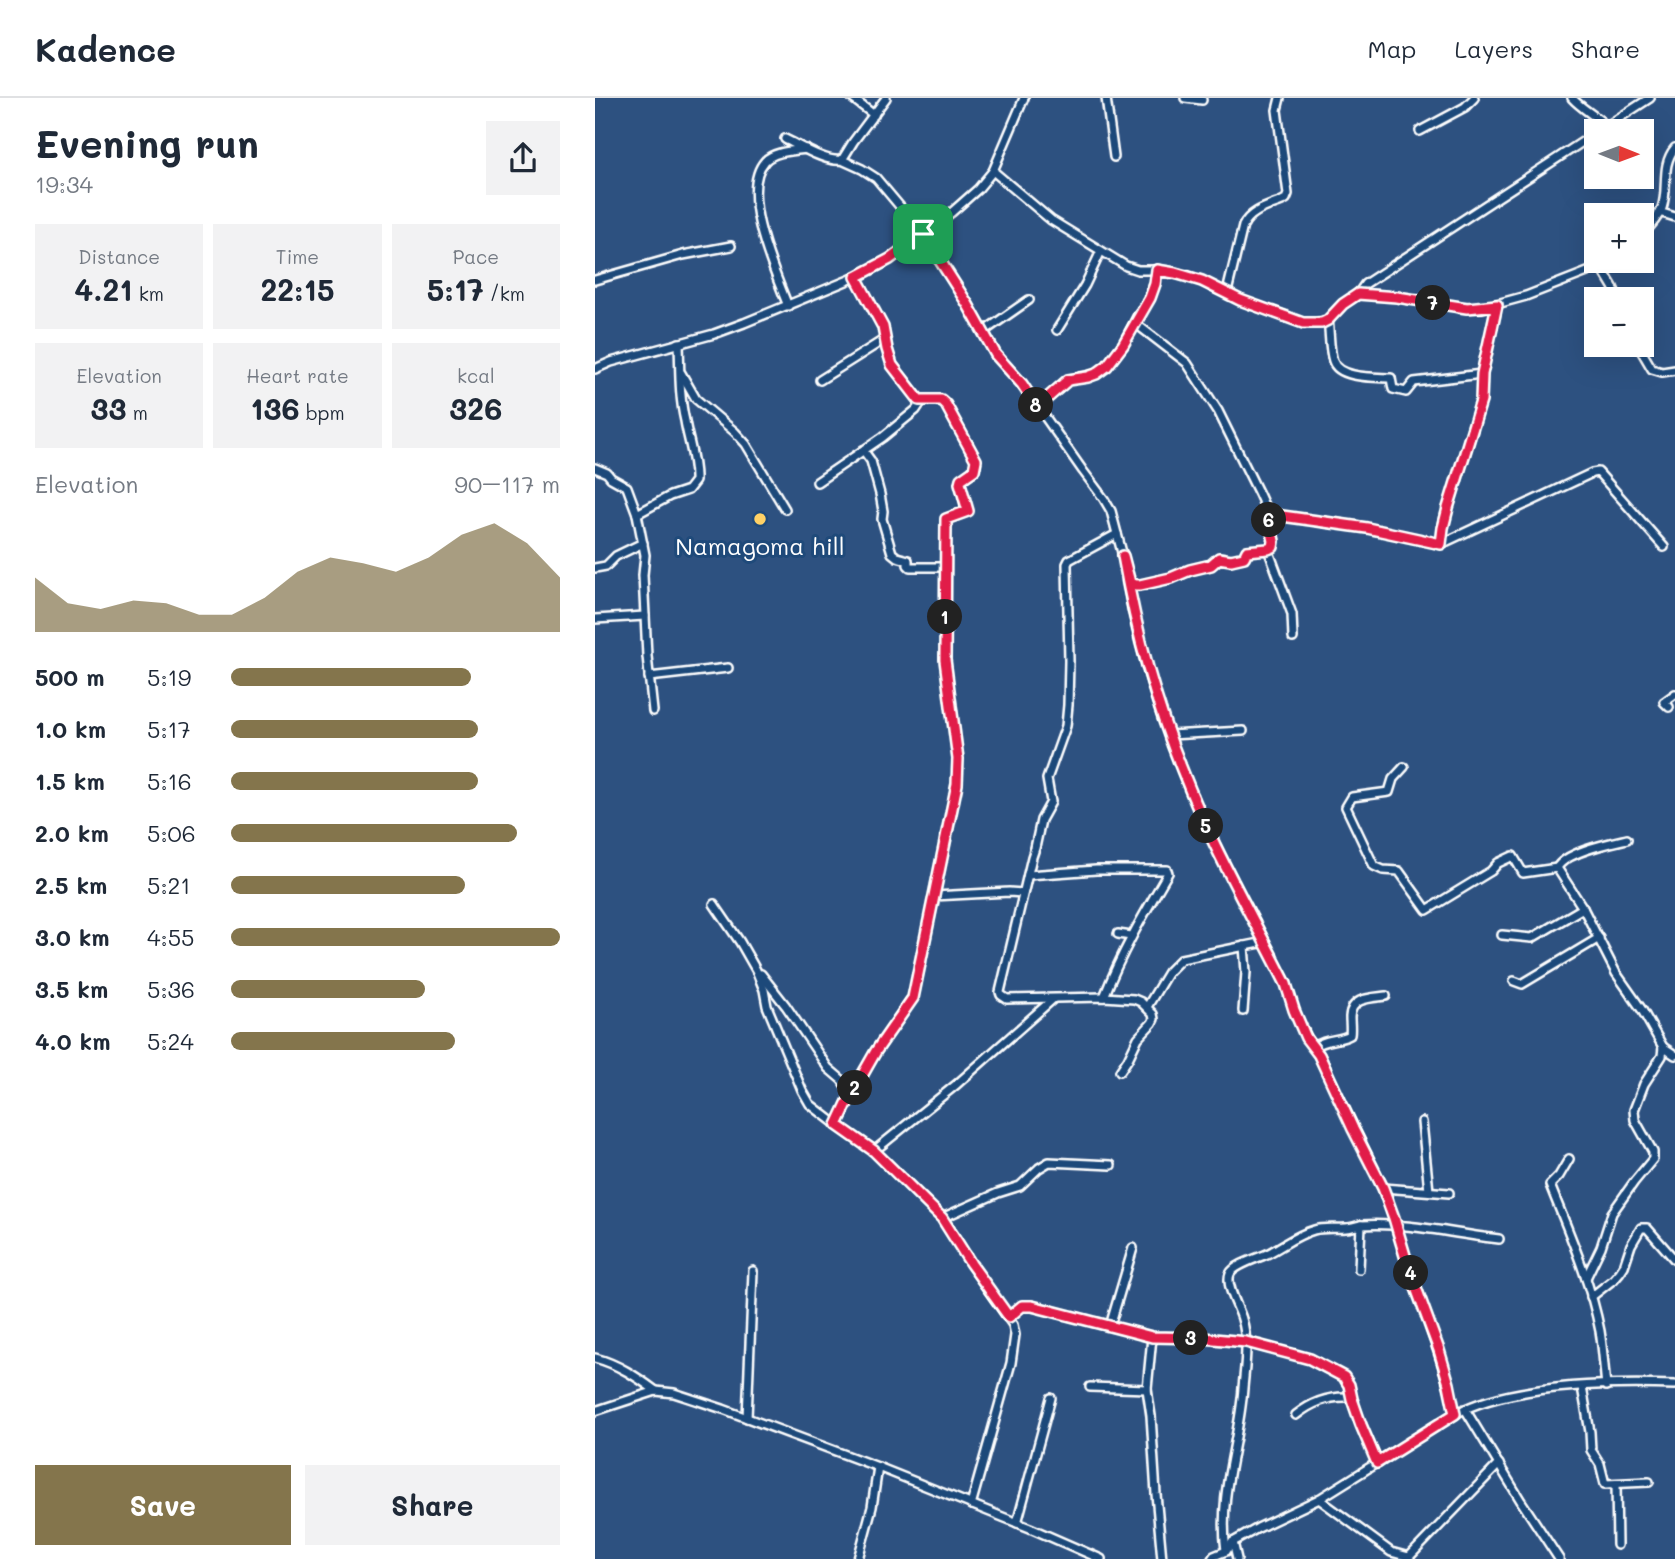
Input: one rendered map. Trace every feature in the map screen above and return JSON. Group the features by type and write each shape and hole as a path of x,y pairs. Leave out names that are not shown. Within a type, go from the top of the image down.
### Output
{"street":[{"path":"852,98 874,115"},
{"path":"842,160 886,98"},
{"path":"595,369 734,327 856,277 890,259 978,189 993,171 1024,98"},
{"path":"1106,98 1114,157"},
{"path":"1185,98 1202,100"},
{"path":"1227,292 1246,219 1251,214 1282,201 1288,194 1277,110 1280,98"},
{"path":"1420,131 1465,107 1474,98"},
{"path":"1572,98 1599,119"},
{"path":"1617,119 1650,98"},
{"path":"785,139 838,162 842,160 876,178 923,234 996,355 1022,384 1104,499 1111,511 1130,583 1140,585 1171,578 1211,565 1219,558 1231,560 1244,557 1247,551 1273,547 1268,514 1218,411 1187,363 1135,323"},
{"path":"993,171 1051,220 1126,266 1188,276 1240,300 1303,323 1322,323 1358,294 1365,284 1584,141"},
{"path":"1654,219 1662,208 1665,170 1668,158 1675,148"},
{"path":"788,306 763,238 756,184 766,159 806,149"},
{"path":"1659,212 1675,217"},
{"path":"595,280 683,255 731,246"},
{"path":"1057,330 1085,285 1101,251"},
{"path":"1037,407 1068,380 1088,377 1107,366 1123,345 1150,298 1157,270"},
{"path":"1358,294 1467,308 1497,305 1585,273"},
{"path":"817,482 883,437 920,404 892,365 883,327 856,277"},
{"path":"983,332 1030,300"},
{"path":"1441,544 1448,508 1481,401 1482,374 1497,305"},
{"path":"1328,320 1332,360 1336,366 1351,375 1391,378 1393,389 1406,392 1414,382 1482,374"},
{"path":"820,380 885,340"},
{"path":"637,514 670,496 688,490 696,477 681,395 679,343"},
{"path":"1645,357 1652,369 1662,372 1675,370"},
{"path":"680,373 696,399 746,444 785,509"},
{"path":"837,1125 876,1051 913,998 957,784 958,759 945,660 946,519 968,511 960,483 961,479 974,470 976,460 946,405 941,400 919,400"},
{"path":"863,450 871,461 880,494 882,519 893,553 908,560 910,567 945,567"},
{"path":"595,468 627,487 637,514 645,555 645,616 653,711"},
{"path":"1268,514 1367,528 1441,544 1592,472 1598,472 1664,547"},
{"path":"1117,534 1069,560 1067,564 1069,661 1066,726 1047,779 1051,802 1039,825 1000,995 1007,999 1104,997 1135,999 1141,1002 1153,1014 1152,1023 1138,1038 1120,1071"},
{"path":"595,568 606,566 616,556 643,544"},
{"path":"1268,549 1292,614 1293,638"},
{"path":"1123,556 1132,608 1148,669 1183,773 1207,829 1286,984 1306,1038 1315,1049 1383,1188 1439,1350 1455,1414"},
{"path":"595,619 645,616"},
{"path":"649,677 728,668"},
{"path":"1668,707 1664,702 1675,694"},
{"path":"1169,735 1243,731"},
{"path":"1404,767 1393,779 1389,792 1352,797 1346,807 1374,866 1383,870 1399,871 1427,909 1513,856 1523,873 1557,868"},
{"path":"1557,868 1560,862 1596,846 1627,838"},
{"path":"1557,868 1583,908 1616,973 1642,1010 1663,1047 1675,1055"},
{"path":"1028,875 1096,870 1167,870 1168,873 1115,968 1104,997"},
{"path":"934,896 1009,892 1023,894"},
{"path":"714,904 750,960 810,1104 874,1151 942,1218 1013,1325 1015,1335 1011,1363 971,1504"},
{"path":"1503,935 1532,938 1583,908"},
{"path":"1118,934 1131,936"},
{"path":"1514,981 1522,984 1599,938"},
{"path":"1147,1007 1168,972 1181,959 1265,942"},
{"path":"1244,946 1244,1011"},
{"path":"750,960 786,1006 828,1068 842,1080 851,1095"},
{"path":"1315,1049 1316,1045 1350,1035 1351,1011 1359,1000 1386,996"},
{"path":"874,1151 957,1084 1053,999"},
{"path":"1586,1278 1601,1247 1612,1213 1653,1160 1653,1152 1635,1120 1634,1110 1644,1084 1662,1056 1663,1047"},
{"path":"1422,1122 1429,1191"},
{"path":"1569,1159 1550,1185 1586,1278 1600,1332 1606,1386"},
{"path":"942,1218 1020,1186 1049,1162 1111,1165"},
{"path":"1383,1188 1449,1194"},
{"path":"1359,1269 1361,1226"},
{"path":"1226,1550 1223,1501 1238,1430 1246,1342 1242,1318 1230,1289 1230,1273 1305,1233 1318,1229 1397,1226 1499,1239"},
{"path":"1591,1297 1620,1272 1641,1228 1647,1228 1675,1260"},
{"path":"1110,1326 1133,1248"},
{"path":"747,1418 753,1271"},
{"path":"1009,1317 1022,1306 1032,1306 1152,1337 1246,1342 1310,1359 1344,1377 1377,1463"},
{"path":"1152,1337 1147,1389 1162,1559"},
{"path":"595,1359 636,1376 656,1391"},
{"path":"1212,1559 1233,1542 1319,1499 1455,1414 1477,1404 1563,1388 1675,1385"},
{"path":"1090,1387 1147,1389"},
{"path":"1582,1387 1591,1450 1603,1471 1605,1485 1649,1482"},
{"path":"595,1411 656,1391 674,1393 747,1418 971,1504 1101,1559"},
{"path":"1296,1415 1314,1402 1327,1398 1344,1396 1352,1399"},
{"path":"1017,1523 1051,1398"},
{"path":"1465,1409 1559,1559"},
{"path":"1319,1499 1391,1552 1410,1558 1499,1464"},
{"path":"858,1559 878,1468"},
{"path":"1616,1484 1617,1545"},
{"path":"1233,1542 1237,1559"}],"place":[{"name":"Namagoma hill","path":"760,519"}],"route":[{"path":"923,234 996,355 1022,384 1037,407 1064,382 1088,377 1107,366 1123,345 1150,298 1157,270 1202,281 1240,300 1303,323 1322,323 1328,320 1343,304 1358,294 1384,295 1467,308 1497,305 1482,374 1481,401 1448,508 1441,544 1367,528 1268,514 1273,547 1247,551 1244,557 1231,560 1219,558 1211,565 1171,578 1136,585 1130,583 1123,556 1132,608 1148,669 1183,773 1207,829 1286,984 1306,1038 1319,1055 1383,1188 1449,1384 1455,1414 1377,1463 1344,1377 1310,1359 1246,1342 1152,1337 1032,1306 1022,1306 1009,1317 992,1296 942,1218 874,1151 837,1125 876,1051 913,998 957,784 958,759 945,660 946,519 968,511 960,483 961,479 974,470 976,460 946,405 941,400 919,400 892,365 883,327 856,277 890,259 923,234"}]}
